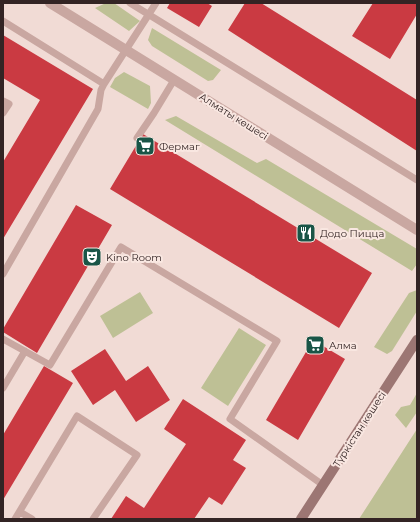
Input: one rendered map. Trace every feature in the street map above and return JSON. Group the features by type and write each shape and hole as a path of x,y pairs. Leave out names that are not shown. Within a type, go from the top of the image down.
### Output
{"main road":[{"name":"Түркістан көшесі","path":"301,519 417,340"}],"street":[{"name":"Алматы көшесі","path":"50,3 417,230"}],"lane":[{"path":"130,3 417,180"},
{"path":"3,274 98,109 101,90 104,84 156,3"},
{"path":"3,21 104,84"},
{"path":"137,138 174,80"},
{"path":"3,101 9,104 3,113"},
{"path":"3,338 50,365 121,247 277,341 230,420 323,485"},
{"path":"3,388 26,351"},
{"path":"15,519 77,416 137,456 93,519"},
{"path":"20,512 32,519"}],"green space":[{"path":"106,3 114,3 140,21 129,31 95,8"},
{"path":"152,28 221,70 213,80 208,81 152,46 148,40"},
{"path":"124,72 150,86 151,103 148,109 110,87 115,78"},
{"path":"176,116 257,163 266,159 417,249 417,264 412,271 165,120"},
{"path":"417,290 417,311 392,351 387,354 374,347 409,293"},
{"path":"140,292 153,313 113,338 100,316"},
{"path":"239,328 266,345 228,406 201,388"},
{"path":"417,393 417,412 406,428 395,415 401,407 410,405"},
{"path":"417,429 417,519 359,519"}],"building":[{"path":"170,3 207,3 212,6 199,27 167,8"},
{"path":"245,3 261,3 417,100 417,151 228,30"},
{"path":"373,3 417,3 417,14 390,59 352,36"},
{"path":"3,35 93,89 3,239 3,162 40,100 3,78"},
{"path":"143,134 372,273 339,328 110,189"},
{"path":"76,205 112,225 37,353 3,332 3,329"},
{"path":"313,340 345,359 298,440 266,420"},
{"path":"105,349 126,381 148,366 170,400 136,422 115,390 93,405 71,371"},
{"path":"44,366 73,383 3,500 3,435"},
{"path":"183,399 246,440 233,460 246,468 222,505 209,497 194,519 111,519 126,496 144,508 186,444 164,429"}],"place":[{"name":"Фермаг","path":"145,146"},
{"name":"Додо Пицца","path":"306,233"},
{"name":"Kino Room","path":"92,257"},
{"name":"Алма","path":"315,345"}]}
